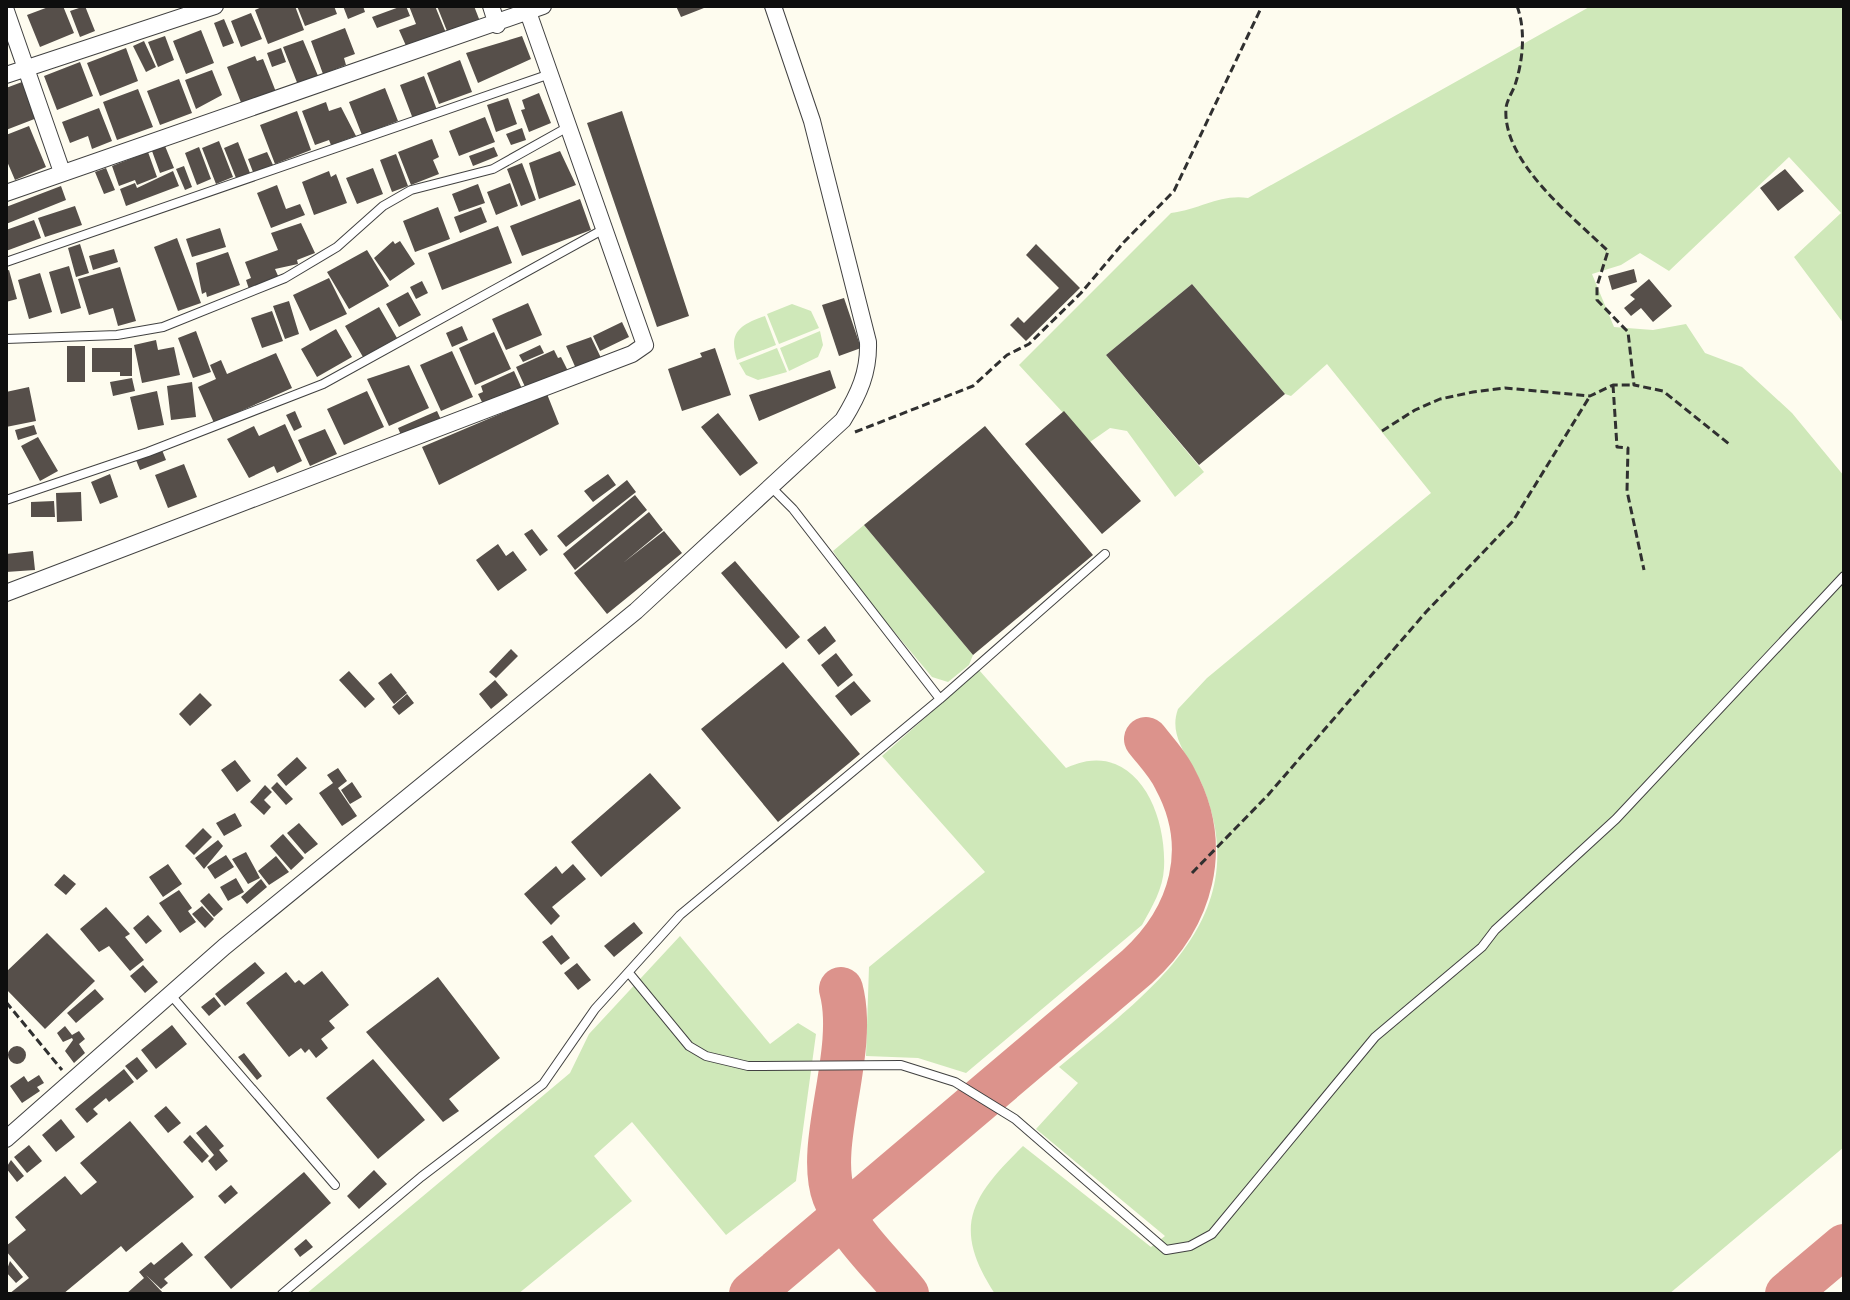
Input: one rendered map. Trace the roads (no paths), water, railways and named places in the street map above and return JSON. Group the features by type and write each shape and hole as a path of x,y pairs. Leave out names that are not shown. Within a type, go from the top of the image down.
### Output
{"street":[{"path":"6,75 215,6"},
{"path":"491,6 497,25"},
{"path":"10,1130 72,1082 170,994 636,611 773,489 843,420 859,394 869,364 856,293 812,121 773,6"},
{"path":"6,193 497,25 535,9 551,74 646,341 642,349 6,593"},
{"path":"6,11 62,172"}],"lane":[{"path":"6,262 551,74"},
{"path":"6,339 117,335 163,327 285,278 337,247 383,206 411,190 493,169 569,126"},
{"path":"6,500 148,452 323,384 604,229"},
{"path":"773,489 793,509 940,699"},
{"path":"282,1294 421,1177 543,1084 595,1009 680,915 940,699 1105,554"},
{"path":"629,973 689,1046 706,1056 748,1066 901,1065 955,1082 1015,1119 1166,1250 1190,1246 1212,1234 1375,1037 1482,947 1495,930 1616,819 1844,576"},
{"path":"170,994 335,1185"}]}
